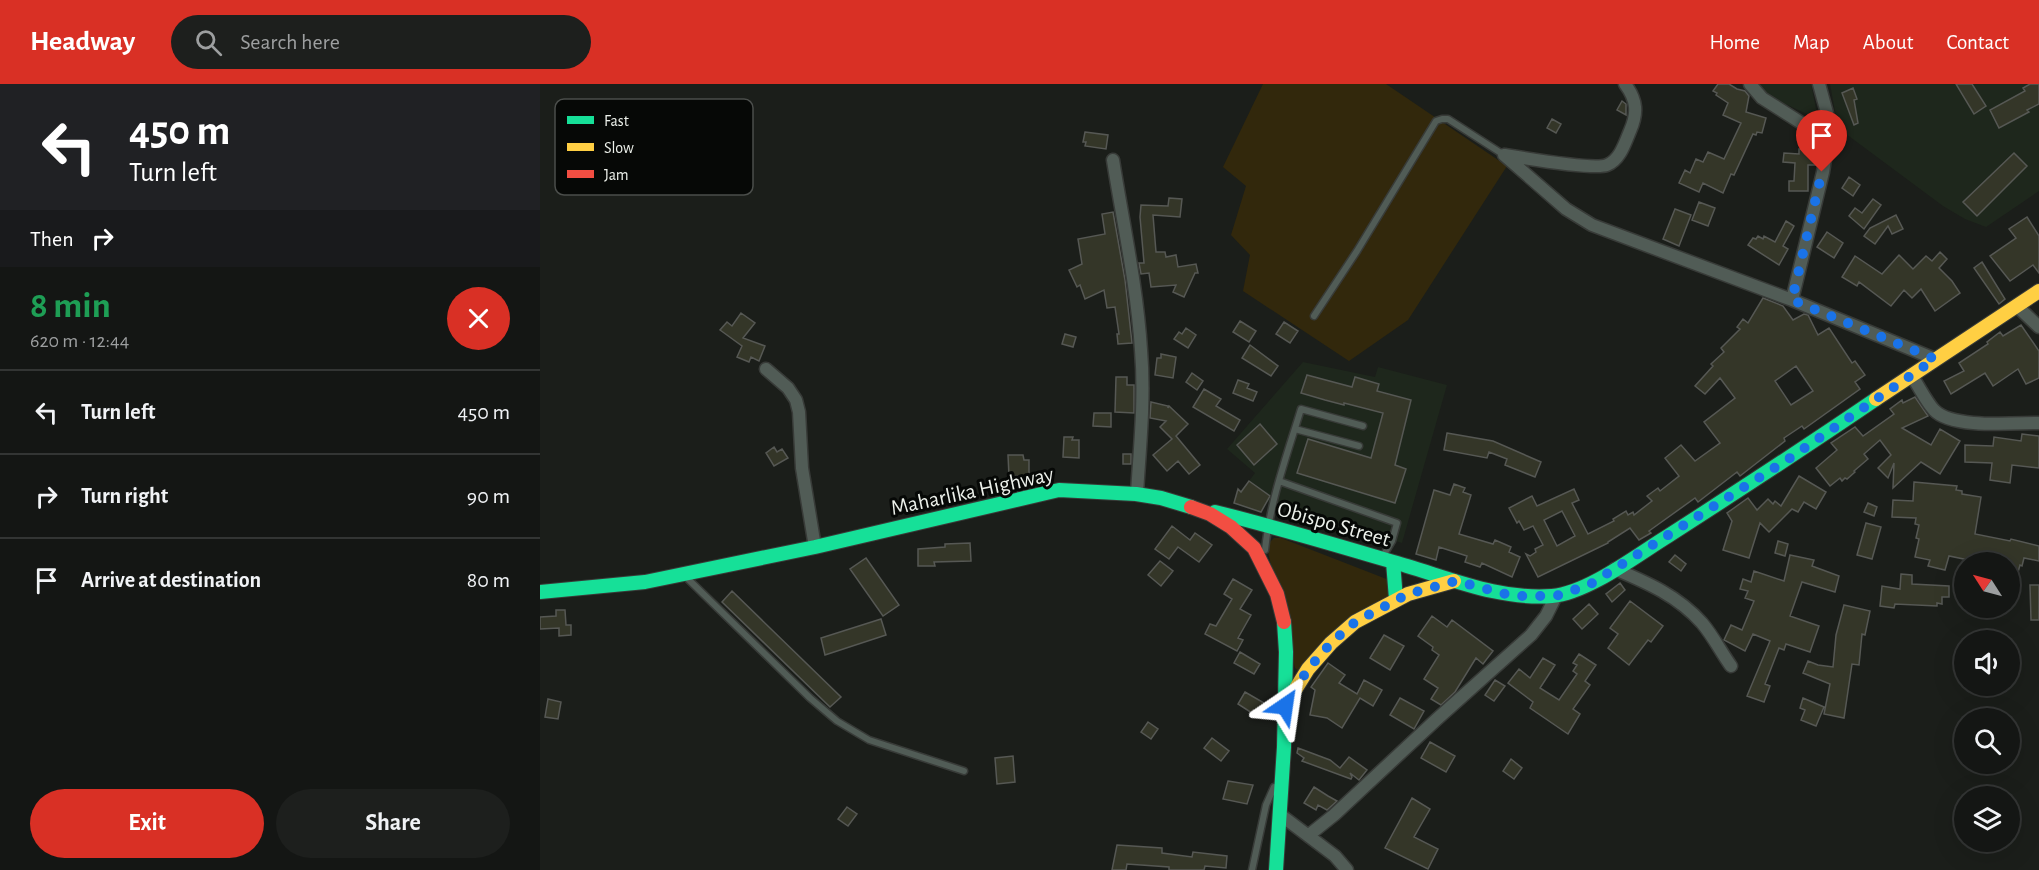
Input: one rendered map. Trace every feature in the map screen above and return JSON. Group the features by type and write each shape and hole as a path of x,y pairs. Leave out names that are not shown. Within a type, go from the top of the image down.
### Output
{"main road":[{"name":"Obispo Street","path":"1198,509 1268,525 1513,596 1556,596 1589,585 1615,569 1787,460 2039,291"},
{"name":"Maharlika Highway","path":"540,592 645,582 814,547 1059,490 1137,493 1198,509 1227,524 1252,545 1274,586 1284,617 1285,762 1276,870"},
{"path":"1387,560 1396,599"},
{"name":"Obispo Street","path":"1285,706 1308,669 1331,643 1355,622 1408,594 1456,581"}],"street":[{"path":"1504,155 1577,165 1605,166 1614,161 1623,148 1635,119 1636,106 1625,84"},
{"path":"1750,84 1762,98 1828,140"},
{"path":"1792,300 1828,140 1827,113 1819,84"},
{"path":"1504,155 1566,208 1592,225 1792,300 1935,359"},
{"path":"1113,160 1132,275 1141,350 1142,414 1137,493"},
{"path":"2017,306 2039,327"},
{"path":"766,369 788,388 796,400 799,412 802,468 814,547"},
{"path":"1911,375 1935,411 1944,417 1976,423 2039,423"},
{"path":"1615,569 1671,595 1688,609 1704,625 1731,666"},
{"path":"1309,835 1334,815 1531,635 1546,616 1556,596"},
{"path":"1282,816 1335,856 1347,870"}],"lane":[{"path":"1314,316 1357,251 1436,121 1448,120 1504,155"},
{"path":"1263,562 1268,525 1301,409 1363,426"},
{"path":"1295,429 1359,446"},
{"path":"1280,481 1397,523 1387,560"},
{"path":"684,574 714,606 837,721 869,740 964,771"},
{"path":"1252,870 1266,804 1285,762"}],"shaded area":[{"path":"1263,84 1386,84 1507,166 1408,320 1349,361 1243,291 1250,255 1231,235 1246,186 1223,167"},
{"path":"1753,84 1811,84 1818,119 1757,91"},
{"path":"1830,84 2039,84 2039,191 1986,227 1965,219 1943,206 1838,128"},
{"path":"1303,362 1375,377 1378,367 1447,385 1402,543 1266,501 1270,496 1249,481 1255,473 1227,449"},
{"path":"1274,538 1281,538 1389,580 1391,595 1299,671 1295,668 1268,552 1269,543"}],"building":[{"path":"1718,84 1729,84 1745,91 1749,96 1746,112 1766,118 1762,133 1753,134 1723,193 1703,183 1699,192 1679,183 1685,170 1690,173 1696,159 1703,162 1708,152 1724,159 1741,123 1723,115 1728,103 1713,91"},
{"path":"1956,84 1972,84 1986,106 1974,114"},
{"path":"2030,84 2039,84 2039,104 1999,128 1990,110 2025,91 2023,88"},
{"path":"1853,88 1857,99 1854,100 1858,123 1854,125 1842,93"},
{"path":"1622,101 1626,104 1626,115 1617,110"},
{"path":"1552,119 1561,124 1556,133 1547,128"},
{"path":"1085,132 1108,135 1106,149 1085,146 1086,142 1083,142"},
{"path":"1804,135 1817,143 1816,165 1808,165 1808,191 1789,191 1789,181 1794,181 1795,163 1783,162 1784,153 1799,154 1799,149 1804,149"},
{"path":"2014,153 2027,166 1977,216 1963,202"},
{"path":"1849,177 1860,185 1853,196 1842,188"},
{"path":"1169,198 1182,199 1180,217 1153,215 1156,252 1165,252 1166,257 1176,255 1178,267 1196,264 1198,273 1195,273 1184,297 1173,292 1176,285 1151,287 1149,273 1141,274 1139,263 1144,263 1141,205 1168,206"},
{"path":"1873,199 1881,205 1864,229 1849,216 1855,208 1862,213"},
{"path":"1699,202 1715,208 1708,226 1692,220"},
{"path":"1675,209 1691,215 1679,246 1663,239"},
{"path":"1113,212 1125,280 1132,343 1118,344 1117,334 1119,334 1115,307 1107,308 1104,290 1085,299 1080,285 1077,287 1069,270 1082,264 1078,239 1105,234 1102,214"},
{"path":"1896,215 1903,229 1892,234 1888,226 1875,244 1864,236 1870,228"},
{"path":"2027,217 2039,236 2039,273 2033,265 2010,281 1990,256 2016,238 2009,229"},
{"path":"1786,221 1794,226 1783,246 1788,249 1779,265 1748,245 1753,238 1756,239 1758,236 1763,239 1764,236 1775,242"},
{"path":"1827,232 1843,243 1834,258 1817,247"},
{"path":"1940,252 1947,259 1939,268 1960,293 1935,311 1921,289 1912,298 1904,290 1891,306 1859,282 1857,286 1842,277 1855,256 1882,274 1899,255 1913,269 1926,256 1932,261"},
{"path":"1982,262 2005,299 1999,304 1974,268"},
{"path":"1763,298 1783,306 1793,320 1804,314 1808,315 1818,335 1829,328 1852,363 1855,361 1865,375 1855,382 1860,389 1804,429 1802,426 1784,438 1785,441 1740,476 1737,472 1698,502 1695,498 1649,531 1651,533 1639,540 1630,528 1608,543 1538,577 1526,554 1530,556 1536,552 1535,549 1543,545 1533,526 1524,530 1519,521 1517,523 1509,508 1532,496 1537,506 1574,489 1579,500 1572,503 1588,534 1614,521 1613,519 1626,511 1628,515 1633,512 1634,515 1652,501 1647,496 1658,488 1660,491 1679,476 1665,458 1681,445 1695,461 1720,443 1704,422 1735,398 1720,378 1705,394 1695,386 1713,366 1711,364 1724,352 1721,348 1740,329 1737,327 1743,319 1748,323","holes":["1796,366 1813,391 1791,405 1775,381","1562,511 1575,536 1557,546 1544,520"]},
{"path":"741,313 755,323 743,338 765,346 759,361 751,357 749,362 737,357 742,346 720,330 727,322 732,326"},
{"path":"1240,321 1256,331 1249,342 1233,332"},
{"path":"1284,322 1298,331 1290,343 1276,334"},
{"path":"2021,325 2039,351 2039,378 2026,384 2018,369 1993,386 1985,373 1951,394 1944,381 1964,371 1959,363 1988,344 1987,342 2000,332 2003,336"},
{"path":"1186,328 1196,335 1188,348 1174,339"},
{"path":"1065,334 1076,337 1073,347 1062,344"},
{"path":"1250,345 1278,366 1271,376 1242,358"},
{"path":"1161,354 1176,357 1173,378 1155,375 1157,358 1161,358"},
{"path":"1192,373 1203,381 1197,390 1186,382"},
{"path":"1307,375 1352,387 1355,377 1379,384 1377,391 1411,400 1395,465 1406,469 1395,503 1297,473 1308,439 1371,458 1383,413 1301,393"},
{"path":"1116,377 1127,377 1127,385 1134,385 1134,413 1115,412"},
{"path":"1238,380 1249,384 1247,388 1257,392 1253,401 1233,393"},
{"path":"1204,389 1221,399 1216,406 1240,420 1234,431 1193,407"},
{"path":"1915,397 1928,416 1902,428 1931,445 1940,429 1960,441 1940,474 1921,462 1893,488 1894,463 1888,478 1878,468 1891,455 1880,440 1864,454 1868,459 1855,472 1847,479 1842,481 1840,478 1830,486 1816,468 1837,450 1831,443 1855,427 1863,436 1894,414 1890,409 1902,400 1903,403"},
{"path":"1151,402 1168,406 1168,408 1169,406 1188,424 1176,436 1200,465 1189,474 1178,461 1167,471 1153,455 1172,439 1160,427 1166,421 1150,418"},
{"path":"1094,413 1111,413 1111,427 1093,426"},
{"path":"1260,424 1277,444 1254,465 1237,445"},
{"path":"1447,433 1493,441 1541,462 1535,477 1505,465 1507,459 1489,452 1487,458 1444,450"},
{"path":"2022,434 2039,436 2039,468 2012,465 2010,483 1990,480 1992,463 1965,462 1965,445 1993,446 1994,437 2021,441"},
{"path":"1064,437 1079,440 1079,458 1063,457"},
{"path":"774,447 777,452 782,449 788,458 774,466 766,453"},
{"path":"1123,454 1131,454 1131,464 1123,464"},
{"path":"1008,455 1023,455 1024,460 1029,460 1029,476 1009,476"},
{"path":"1799,476 1826,492 1816,509 1804,502 1798,512 1792,509 1769,532 1760,523 1749,558 1723,550 1732,521 1727,513 1748,498 1757,510 1768,499 1773,504 1775,501 1781,506"},
{"path":"1249,481 1270,496 1261,512 1234,503 1238,489 1241,492"},
{"path":"1914,482 1957,486 1956,490 1962,491 1962,494 1981,497 1975,534 2039,546 2039,561 2024,558 2022,566 2020,565 2020,552 1954,552 1954,557 1949,556 1945,570 1928,566 1930,560 1915,557 1919,539 1916,538 1919,525 1915,524 1916,518 1892,517 1893,500 1913,501"},
{"path":"1454,484 1465,488 1463,492 1471,495 1459,534 1493,544 1495,540 1511,547 1509,552 1520,557 1512,577 1482,563 1480,567 1465,562 1467,556 1439,547 1436,560 1416,554 1434,490 1450,495"},
{"path":"1868,503 1877,507 1874,516 1864,512"},
{"path":"1866,523 1881,527 1872,559 1857,555"},
{"path":"1172,526 1190,540 1195,533 1212,545 1199,562 1178,547 1169,559 1155,549"},
{"path":"1778,541 1788,544 1785,556 1775,553"},
{"path":"970,543 971,561 934,562 935,566 918,566 918,549 945,547 945,544"},
{"path":"1675,555 1686,564 1681,571 1669,562"},
{"path":"1790,555 1814,560 1812,566 1839,576 1835,592 1802,582 1790,616 1819,626 1810,652 1786,644 1784,650 1779,648 1765,684 1770,686 1764,702 1747,696 1770,641 1753,634 1745,651 1724,640 1731,625 1742,630 1754,601 1745,598 1748,591 1740,589 1743,579 1751,582 1754,571 1784,581"},
{"path":"866,558 899,605 883,616 850,569"},
{"path":"1160,561 1173,571 1161,586 1148,575"},
{"path":"1901,574 1912,575 1912,584 1949,586 1949,597 1942,597 1942,604 1937,603 1937,606 1895,604 1894,608 1880,606 1882,586 1900,589"},
{"path":"1233,579 1252,590 1240,609 1251,615 1238,638 1243,640 1237,651 1205,634 1210,624 1216,626 1232,599 1224,594"},
{"path":"1620,583 1625,590 1612,602 1606,594"},
{"path":"2030,585 2039,585 2039,620 2031,620"},
{"path":"732,591 841,697 830,707 722,602"},
{"path":"1630,601 1663,626 1651,642 1648,640 1629,665 1608,648 1618,634 1610,628"},
{"path":"1589,604 1598,614 1582,629 1573,619"},
{"path":"1844,605 1870,611 1865,635 1862,634 1859,665 1852,664 1844,718 1824,714 1830,684 1803,673 1808,661 1833,667 1836,635"},
{"path":"556,610 565,610 566,625 571,625 571,635 559,636 559,628 540,629 540,617 556,616"},
{"path":"1432,616 1447,627 1452,620 1493,651 1483,664 1476,658 1455,692 1441,705 1431,699 1438,688 1424,679 1439,655 1432,650 1433,647 1418,636"},
{"path":"881,619 886,635 825,655 821,638"},
{"path":"1384,635 1404,646 1390,670 1370,658"},
{"path":"1240,652 1260,664 1254,674 1234,663"},
{"path":"1579,654 1596,665 1585,681 1590,685 1573,709 1580,714 1568,734 1530,708 1533,702 1508,683 1519,669 1530,678 1543,658 1555,665 1540,688 1559,700 1577,674 1573,671 1577,665 1573,663"},
{"path":"1328,663 1345,675 1339,683 1357,694 1364,680 1382,690 1373,706 1360,698 1342,728 1327,718 1310,715 1315,690 1311,687"},
{"path":"1495,680 1505,686 1494,701 1485,695"},
{"path":"1245,692 1271,707 1264,717 1238,704"},
{"path":"1400,698 1424,711 1414,729 1390,715"},
{"path":"1803,698 1824,707 1816,726 1801,720 1805,710 1800,708"},
{"path":"548,699 561,702 558,719 545,717"},
{"path":"1148,722 1158,729 1151,739 1141,732"},
{"path":"1212,738 1229,751 1221,761 1204,748"},
{"path":"1430,742 1455,756 1446,772 1421,758"},
{"path":"1298,748 1330,760 1340,768 1349,757 1367,770 1359,780 1350,773 1351,779 1302,761 1304,758 1297,753"},
{"path":"1013,756 1015,782 997,784 995,758"},
{"path":"1511,759 1522,768 1514,779 1503,771"},
{"path":"1228,781 1253,785 1247,804 1223,799"},
{"path":"1314,787 1337,801 1327,810 1318,805 1316,810 1304,803"},
{"path":"1412,798 1430,809 1414,837 1438,849 1428,869 1385,848"},
{"path":"847,807 857,814 848,826 838,819"},
{"path":"1117,845 1162,848 1162,853 1192,857 1193,852 1227,856 1226,868 1205,866 1204,870 1169,870 1169,867 1127,864 1126,870 1112,870"}],"traffic: fast":[{"path":"1215,512 1478,588 1515,595 1552,596 1581,588 1612,572 1876,399"},
{"path":"540,592 645,582 815,547 1059,490 1136,494 1161,498 1191,507"},
{"path":"1393,562 1396,599"},
{"path":"1276,870 1284,747 1286,652 1284,622"}],"traffic: slow":[{"path":"1876,399 2039,291"},
{"path":"1285,706 1308,669 1331,643 1355,622 1408,594 1454,581"}],"traffic: jam":[{"path":"1191,507 1210,514 1231,527 1254,548 1277,594 1284,622"}],"route":[{"path":"1285,706 1308,669 1331,643 1355,622 1396,599 1456,581 1513,596 1556,596 1589,585 1787,460 1935,359 1792,300 1822,172"}]}
